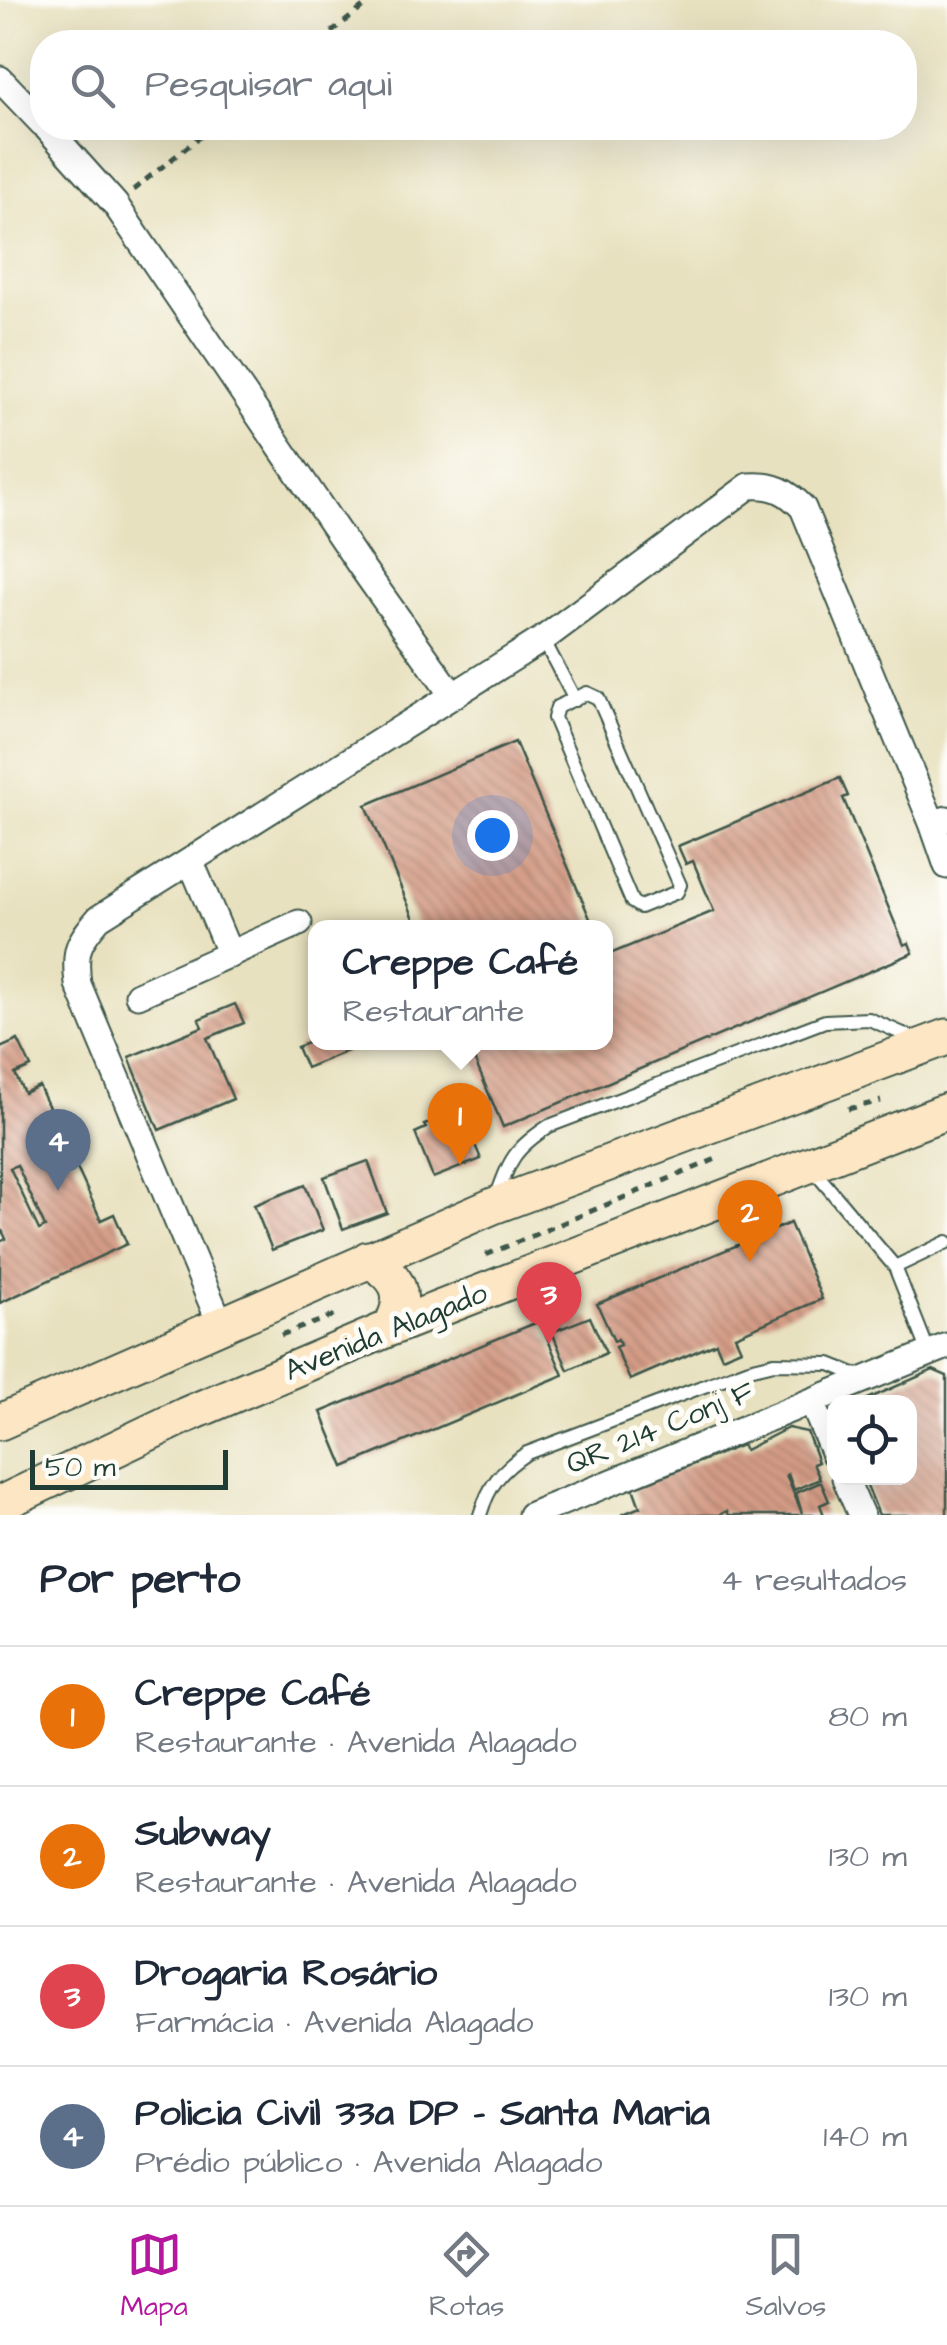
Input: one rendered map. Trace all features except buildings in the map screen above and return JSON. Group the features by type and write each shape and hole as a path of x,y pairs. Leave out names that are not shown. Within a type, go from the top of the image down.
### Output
{"main road":[{"path":"0,1422 493,1206 938,1041"},
{"name":"Avenida Alagado","path":"9,1506 186,1415 390,1328 947,1111"},
{"path":"368,1259 384,1268 399,1291 398,1313 390,1328"}],"street":[{"path":"0,78 30,109"},
{"path":"58,140 115,204 360,565 454,696"},
{"path":"220,1323 78,984 75,962 79,941 99,918 543,639 749,486 766,484 788,493 803,508 940,821 947,866"},
{"path":"191,862 230,955"},
{"path":"138,995 299,923"},
{"name":"QR 214 Conj F","path":"531,1515 938,1349"},
{"path":"812,1402 827,1437"},
{"path":"848,1485 861,1515"}],"lane":[{"path":"543,639 576,700"},
{"path":"587,694 598,698 680,885 677,892 640,907 632,902 554,718 557,707 576,700 587,694"},
{"path":"493,1206 507,1167 521,1144 549,1126 825,1021 869,1019 938,1041"},
{"path":"809,1164 895,1267 938,1349"},
{"path":"895,1267 947,1242"},
{"path":"480,1515 487,1492 502,1470 527,1453 749,1369 800,1361 830,1364 867,1379"}],"path":[{"path":"334,30 372,0"},
{"path":"115,204 197,140"},
{"path":"835,1112 891,1099"},
{"path":"472,1261 726,1154"},
{"path":"269,1340 343,1312"}],"place":[{"name":"Creppe Café","path":"460,1165"},
{"name":"Policia Civil 33a DP - Santa Maria","path":"58,1191"},
{"name":"Subway","path":"750,1262"},
{"name":"Drogaria Rosário","path":"549,1344"}]}
